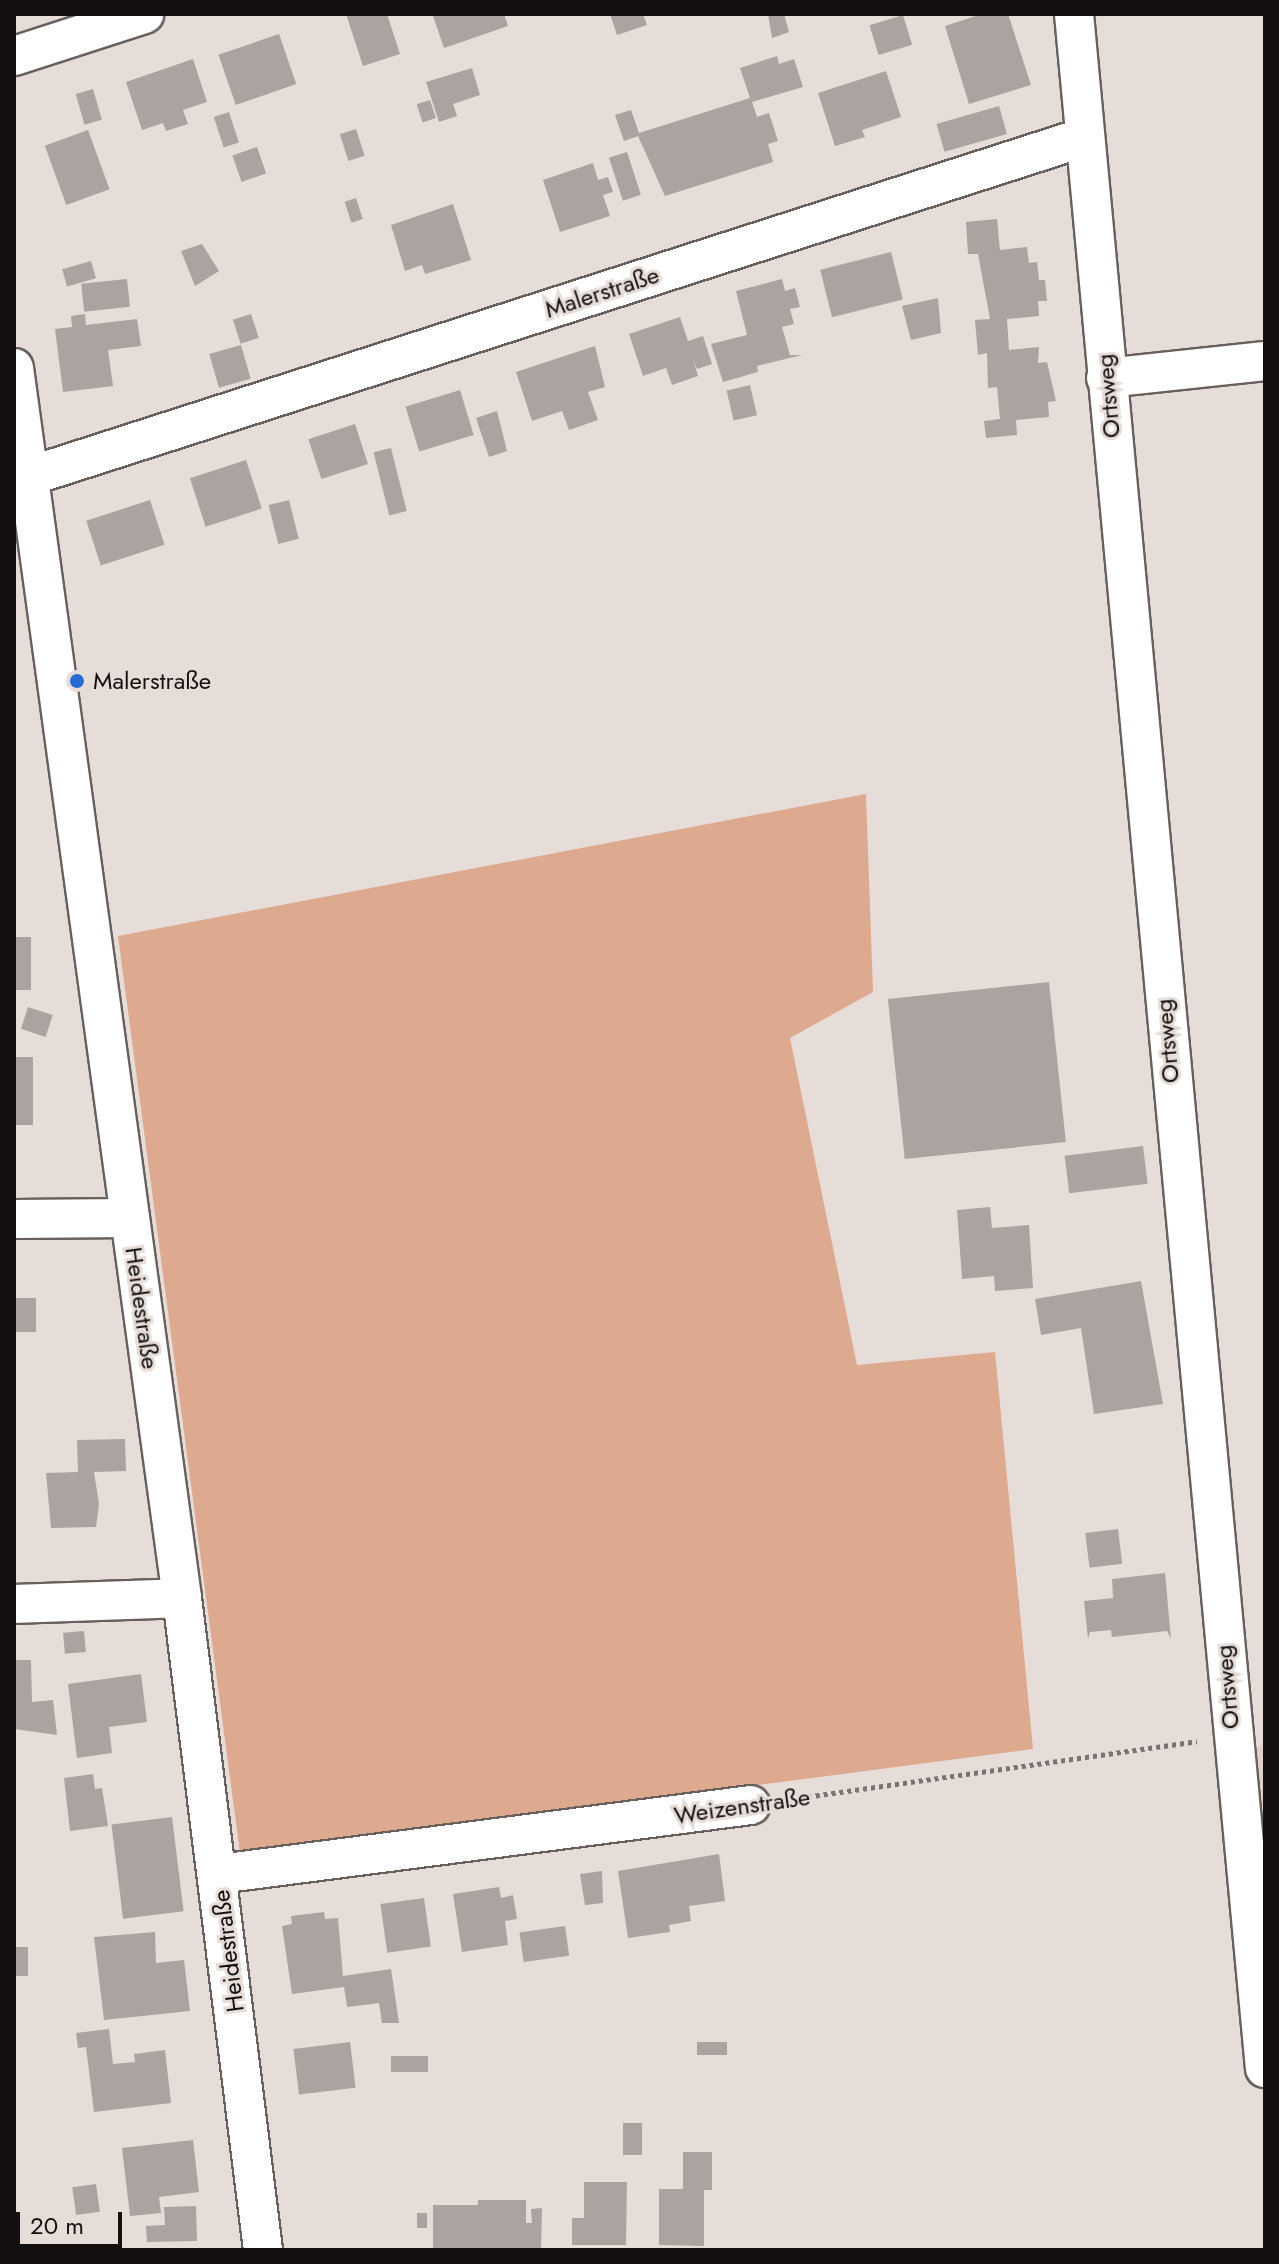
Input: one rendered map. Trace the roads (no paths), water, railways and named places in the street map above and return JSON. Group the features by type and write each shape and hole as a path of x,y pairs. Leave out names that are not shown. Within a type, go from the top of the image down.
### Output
{"street":[{"path":"14,56 144,14"},
{"name":"Ortsweg","path":"1074,14 1265,2068"},
{"name":"Malerstraße","path":"27,477 1085,137"},
{"path":"1106,378 1265,361"},
{"name":"Heidestraße","path":"14,368 219,1874 263,2250"},
{"path":"14,1219 130,1218"},
{"path":"14,1604 182,1598"},
{"name":"Weizenstraße","path":"219,1874 751,1805"}],"place":[{"name":"Malerstraße","path":"77,681"}]}
